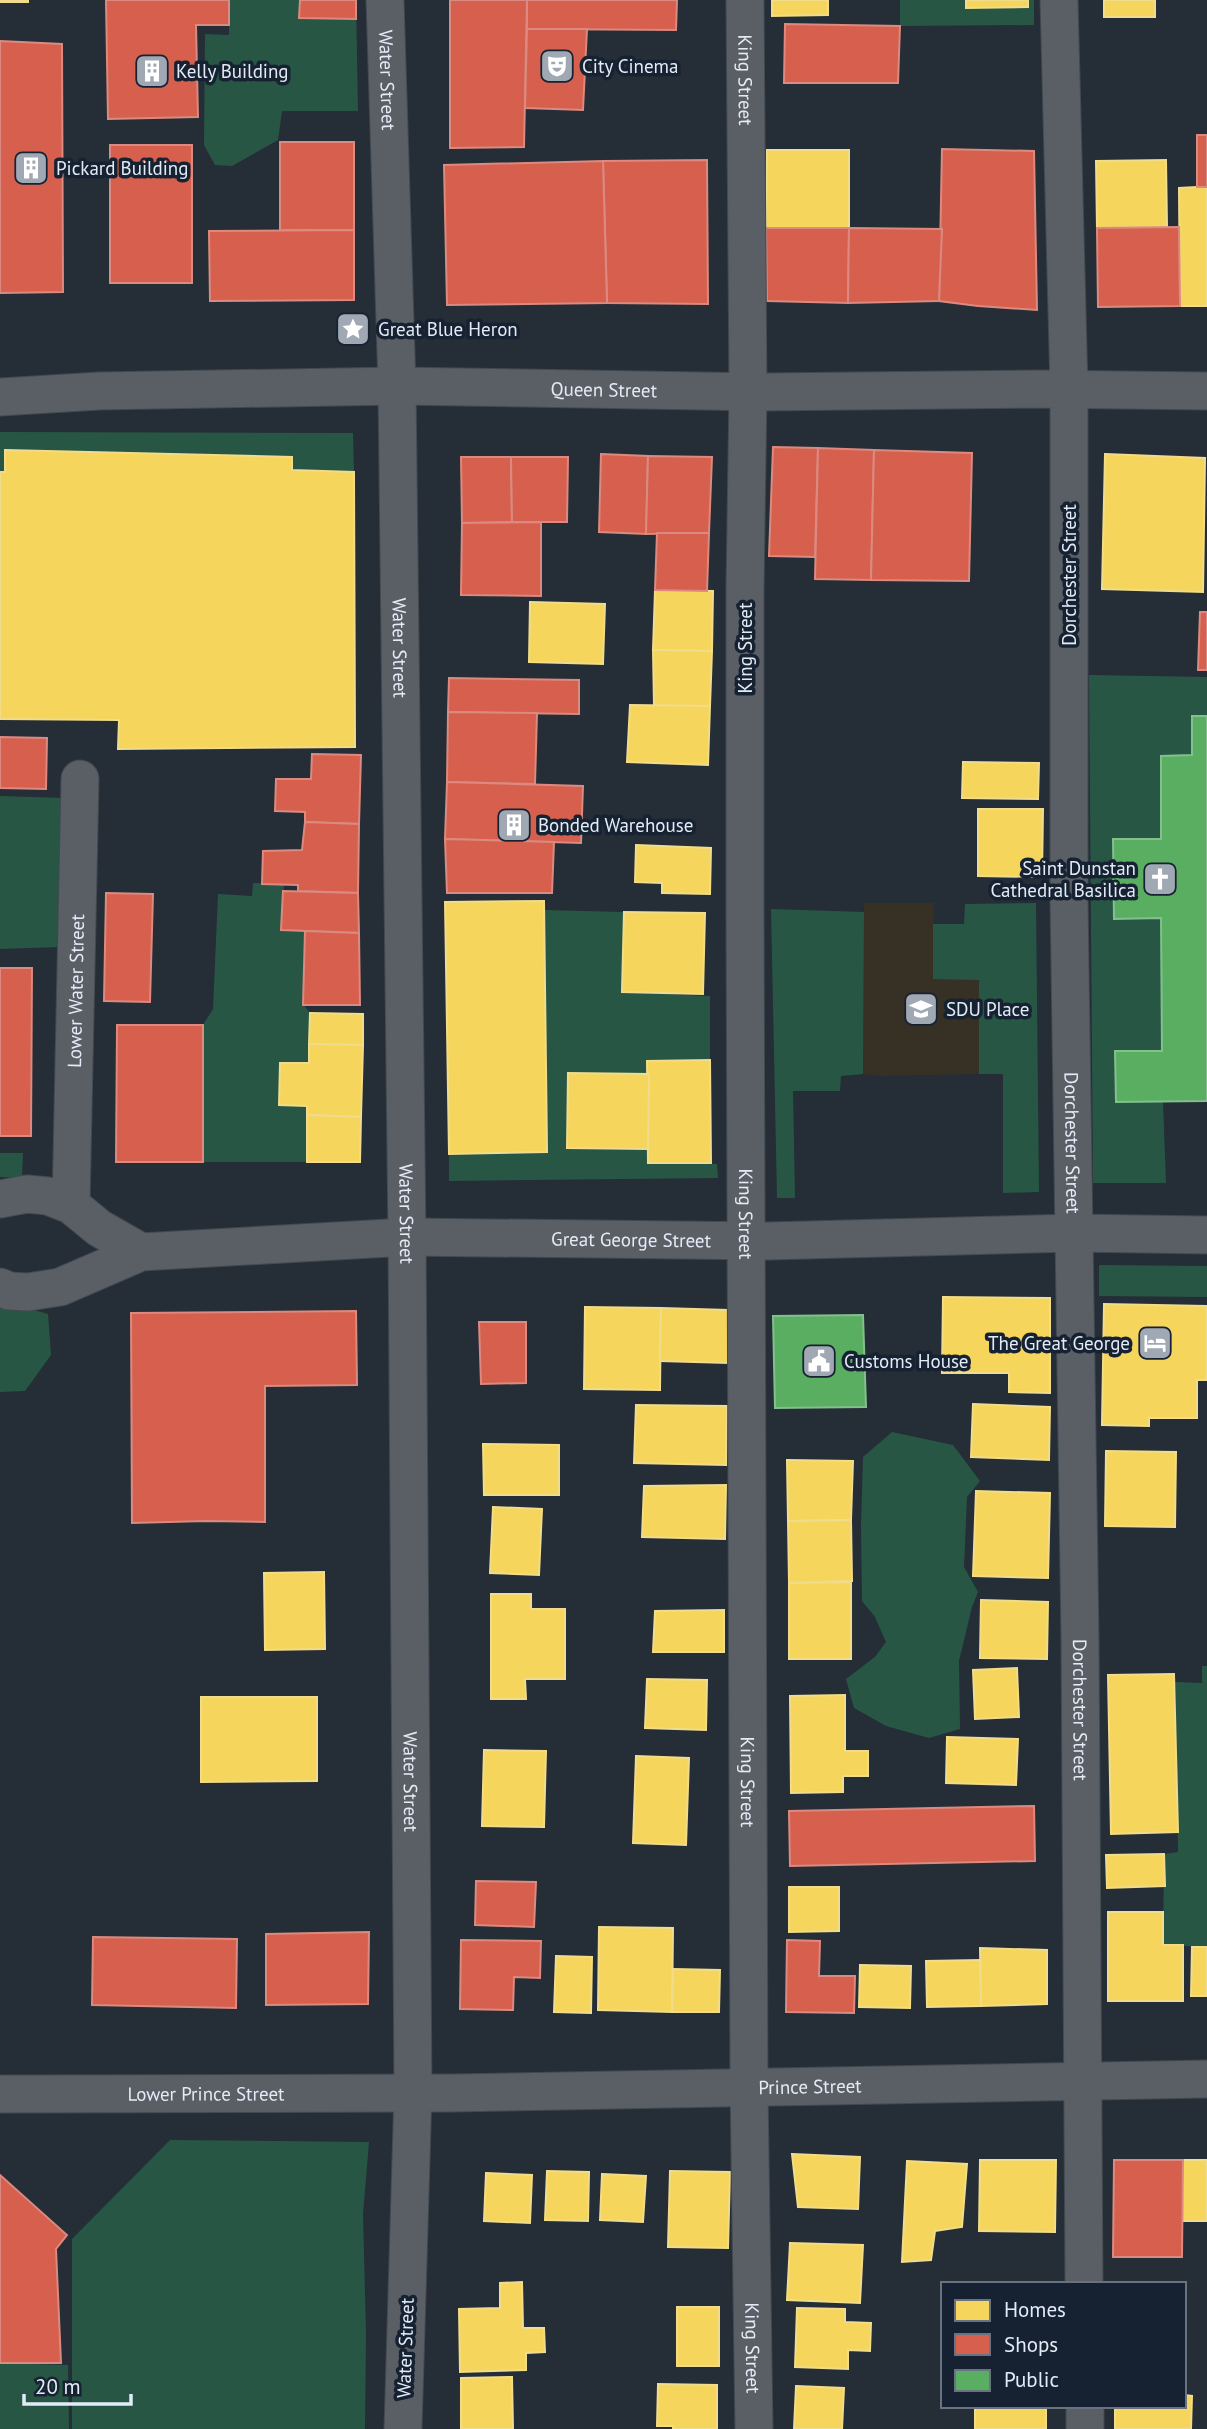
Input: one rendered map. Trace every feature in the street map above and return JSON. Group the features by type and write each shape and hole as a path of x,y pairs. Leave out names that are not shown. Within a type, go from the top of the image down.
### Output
{"street":[{"name":"Water Street","path":"385,0 397,386 407,1237 413,2092 403,2429"},
{"name":"King Street","path":"745,0 750,2087 754,2429"},
{"name":"Dorchester Street","path":"1059,0 1069,389 1069,873 1080,1651 1084,2282"},
{"name":"Queen Street","path":"0,397 99,391 397,386 748,391 1207,391"},
{"name":"Lower Water Street","path":"72,1205 80,779"},
{"path":"0,1199 27,1194 48,1196 72,1205 99,1228 141,1252"},
{"name":"Great George Street","path":"0,1287 9,1291 28,1292 60,1287 141,1252 407,1237 747,1241 1074,1233 1207,1235"},
{"name":"Prince Street","path":"413,2092 1207,2078"},
{"name":"Lower Prince Street","path":"0,2094 413,2092"},
{"path":"1085,2408 1085,2429"}],"shaded area":[{"name":"SDU Place","path":"864,903 934,903 933,979 979,979 979,1074 863,1074"}],"green space":[{"path":"229,0 356,0 358,111 282,111 278,140 232,166 215,165 204,145 205,34 229,35"},
{"path":"900,0 1034,0 1034,25 900,26"},
{"path":"0,432 353,433 354,472 292,470 292,458 0,472"},
{"path":"1089,675 1207,677 1207,716 1192,716 1192,755 1161,756 1161,839 1114,839 1161,918 1162,1051 1116,1052 1116,1101 1163,1101 1166,1183 1093,1183"},
{"path":"0,796 65,798 59,947 0,949"},
{"path":"253,883 284,884 281,930 305,931 303,1004 310,1013 309,1063 280,1063 279,1105 307,1106 307,1162 203,1162 203,1025 213,1009 218,894 252,896"},
{"path":"1036,903 1039,1192 1003,1193 1003,1074 979,1074 979,980 933,979 933,924 964,924 965,904"},
{"path":"771,909 864,912 863,1074 841,1076 840,1091 793,1091 795,1198 777,1198"},
{"path":"544,910 624,912 622,992 710,996 710,1060 648,1061 649,1074 568,1073 567,1147 648,1149 648,1163 717,1164 718,1178 449,1181 449,1154 547,1152"},
{"path":"0,1153 23,1153 22,1178 0,1177"},
{"path":"1099,1265 1207,1266 1207,1297 1099,1296"},
{"path":"0,1300 48,1314 51,1355 25,1391 0,1392"},
{"path":"892,1432 953,1445 980,1481 967,1497 964,1567 978,1592 959,1661 960,1729 929,1738 886,1726 854,1708 846,1679 875,1657 886,1642 875,1617 862,1601 861,1524 863,1457"},
{"path":"1202,1666 1207,1666 1207,1947 1163,1945 1164,1854 1178,1852 1175,1682 1202,1683"},
{"path":"170,2140 369,2142 363,2214 365,2429 72,2429 72,2239"},
{"path":"0,2363 68,2365 69,2429 0,2429"}],"building: Homes":[{"path":"28,0 28,2 0,2"},
{"path":"772,0 828,0 828,15 772,16"},
{"path":"966,0 1028,0 1028,7 966,8"},
{"path":"1104,0 1155,0 1155,17 1104,17"},
{"path":"767,150 849,150 849,228 766,228"},
{"path":"1166,160 1167,227 1097,228 1096,161"},
{"path":"1207,187 1207,306 1180,306 1179,188"},
{"path":"5,450 292,457 292,470 354,472 355,747 118,749 119,720 0,719 0,472 5,472"},
{"path":"1105,454 1205,458 1203,592 1102,589"},
{"path":"655,590 713,591 712,651 653,650"},
{"path":"530,602 605,604 603,664 529,662"},
{"path":"653,650 712,651 710,706 654,706"},
{"path":"630,705 710,706 708,765 627,762"},
{"path":"963,762 1039,763 1038,799 962,798"},
{"path":"978,809 1043,809 1042,877 978,876"},
{"path":"636,845 711,848 710,894 662,893 662,883 635,882"},
{"path":"544,901 547,1152 449,1154 445,902"},
{"path":"624,912 705,913 703,994 622,992"},
{"path":"310,1013 363,1014 363,1045 309,1044"},
{"path":"309,1044 363,1045 361,1117 307,1115 307,1106 279,1105 280,1063 309,1063"},
{"path":"710,1060 711,1163 648,1163 647,1061"},
{"path":"568,1073 649,1074 648,1149 567,1148"},
{"path":"307,1115 361,1117 360,1162 307,1162"},
{"path":"943,1297 1050,1298 1050,1393 1009,1392 1009,1373 942,1373"},
{"name":"The Great George","path":"1104,1304 1207,1306 1207,1380 1197,1380 1197,1418 1149,1418 1149,1426 1102,1425"},
{"path":"585,1307 661,1308 660,1390 584,1389"},
{"path":"661,1308 728,1310 728,1363 660,1361"},
{"path":"973,1404 1050,1407 1049,1460 971,1457"},
{"path":"636,1405 727,1406 726,1465 634,1463"},
{"path":"483,1444 559,1445 559,1495 484,1495"},
{"path":"1106,1451 1176,1452 1175,1527 1105,1526"},
{"path":"787,1460 853,1461 851,1520 788,1521"},
{"path":"726,1485 725,1539 642,1537 644,1486"},
{"path":"976,1491 1050,1493 1048,1578 973,1576"},
{"path":"493,1507 542,1509 539,1575 490,1573"},
{"path":"851,1520 852,1581 789,1583 788,1521"},
{"path":"324,1572 325,1649 265,1650 264,1573"},
{"path":"851,1582 851,1659 789,1659 789,1583"},
{"path":"491,1594 531,1594 531,1609 565,1609 565,1679 525,1679 526,1699 491,1699"},
{"path":"981,1600 1048,1602 1047,1659 980,1658"},
{"path":"724,1610 724,1652 653,1652 655,1611"},
{"path":"1017,1668 1019,1717 975,1719 973,1670"},
{"path":"1174,1674 1178,1832 1111,1834 1108,1675"},
{"path":"647,1679 707,1680 706,1730 645,1728"},
{"path":"845,1695 845,1751 868,1751 868,1776 843,1776 843,1792 791,1793 790,1696"},
{"path":"201,1697 317,1697 317,1781 201,1782"},
{"path":"947,1737 1018,1739 1016,1785 946,1783"},
{"path":"484,1750 546,1751 544,1827 482,1826"},
{"path":"636,1756 689,1758 686,1845 633,1843"},
{"path":"1164,1854 1165,1886 1107,1888 1106,1855"},
{"path":"789,1887 839,1887 839,1931 789,1932"},
{"path":"1108,1912 1163,1912 1163,1945 1183,1945 1183,2001 1108,2001"},
{"path":"599,1927 673,1928 672,2012 598,2010"},
{"path":"1192,1947 1207,1947 1207,1996 1191,1996"},
{"path":"980,1948 1047,1950 1047,2004 981,2006"},
{"path":"556,1956 592,1957 591,2013 554,2012"},
{"path":"980,1960 981,2006 927,2007 926,1961"},
{"path":"860,1965 911,1966 910,2008 859,2007"},
{"path":"673,1969 720,1970 719,2012 672,2012"},
{"path":"792,2154 860,2157 858,2209 798,2207"},
{"path":"980,2160 1056,2160 1055,2232 979,2231"},
{"path":"1183,2160 1207,2160 1207,2221 1182,2221"},
{"path":"907,2161 967,2164 962,2227 935,2231 931,2260 902,2262"},
{"path":"547,2171 589,2172 588,2221 545,2220"},
{"path":"670,2171 730,2172 728,2248 668,2247"},
{"path":"486,2173 532,2175 530,2223 484,2221"},
{"path":"602,2174 646,2176 643,2222 600,2220"},
{"path":"790,2243 863,2245 860,2303 787,2300"},
{"path":"522,2282 523,2328 544,2328 545,2352 526,2353 526,2370 460,2372 459,2309 500,2308 500,2283"},
{"path":"677,2307 719,2307 719,2366 677,2366"},
{"path":"797,2308 845,2309 845,2322 871,2323 870,2351 848,2350 848,2369 795,2367"},
{"path":"512,2377 513,2429 461,2429 461,2378"},
{"path":"658,2384 717,2385 717,2429 673,2429 673,2426 657,2426"},
{"path":"796,2386 844,2388 842,2429 794,2429"},
{"path":"1186,2395 1192,2396 1191,2429 1115,2429 1115,2408 1186,2408"},
{"path":"975,2408 1046,2408 1046,2429 975,2429"}],"building: Shops":[{"name":"Kelly Building","path":"106,0 229,0 229,25 196,25 198,117 108,119"},
{"path":"300,0 356,0 356,19 299,18"},
{"path":"450,0 527,0 524,147 450,148"},
{"path":"527,0 677,0 676,30 527,29"},
{"path":"785,24 900,26 898,83 784,83"},
{"path":"527,29 587,29 583,110 525,108"},
{"name":"Pickard Building","path":"0,41 62,44 63,292 0,293"},
{"path":"1197,135 1207,135 1207,187 1197,187"},
{"path":"280,142 354,142 354,230 280,230"},
{"path":"110,145 192,145 192,283 110,283"},
{"path":"942,149 1034,151 1037,310 939,301"},
{"path":"707,160 708,304 607,303 603,161"},
{"path":"603,161 607,303 447,305 444,165"},
{"path":"1179,227 1180,306 1098,307 1097,228"},
{"path":"766,228 849,228 848,303 767,301"},
{"path":"849,228 942,229 939,301 848,303"},
{"path":"354,230 354,300 210,301 209,231"},
{"path":"773,447 818,448 815,557 769,556"},
{"path":"818,448 874,450 871,580 815,579"},
{"path":"874,450 972,453 969,581 871,580"},
{"path":"601,454 648,456 646,534 599,532"},
{"path":"648,456 712,457 709,533 646,534"},
{"path":"461,457 511,457 512,522 462,523"},
{"path":"511,457 568,457 567,522 512,522"},
{"path":"541,522 541,596 461,595 462,523"},
{"path":"657,533 709,533 707,591 655,590"},
{"path":"1200,612 1207,612 1207,670 1198,670"},
{"path":"449,678 579,680 579,714 448,712"},
{"path":"448,712 537,713 535,784 447,782"},
{"path":"0,737 47,738 46,789 0,788"},
{"path":"312,754 361,755 359,824 305,822 305,812 275,811 276,779 311,779"},
{"name":"Bonded Warehouse","path":"447,782 583,786 581,843 445,839"},
{"path":"305,822 359,824 358,893 298,891 298,885 262,884 263,851 302,850"},
{"path":"445,839 554,842 552,893 447,893"},
{"path":"283,891 358,893 359,933 281,930"},
{"path":"106,893 153,894 150,1002 104,1001"},
{"path":"305,931 359,933 360,1005 303,1005"},
{"path":"0,968 32,968 31,1136 0,1136"},
{"path":"117,1025 203,1025 203,1162 116,1162"},
{"path":"356,1311 357,1385 265,1386 265,1522 132,1523 131,1313"},
{"path":"479,1322 526,1322 526,1383 481,1384"},
{"path":"1034,1806 1035,1861 790,1866 789,1811"},
{"path":"476,1881 536,1882 534,1927 475,1925"},
{"path":"369,1932 368,2004 266,2005 266,1934"},
{"path":"93,1937 237,1939 236,2008 92,2005"},
{"path":"461,1940 541,1941 540,1978 514,1977 513,2010 460,2009"},
{"path":"787,1940 820,1941 819,1976 855,1976 854,2013 786,2012"},
{"path":"1114,2160 1183,2160 1182,2257 1113,2257"},
{"path":"0,2175 67,2235 56,2249 61,2363 0,2363"}],"building: Public":[{"name":"Saint Dunstan Cathedral Basilica","path":"1192,716 1207,716 1207,1101 1116,1102 1115,1051 1162,1051 1161,918 1114,919 1113,839 1161,839 1161,756 1192,755"},
{"name":"Customs House","path":"863,1315 866,1407 775,1408 773,1316"}],"place":[{"name":"City Cinema","path":"557,66"},
{"name":"Kelly Building","path":"152,71"},
{"name":"Pickard Building","path":"31,168"},
{"name":"Great Blue Heron","path":"353,329"},
{"name":"Bonded Warehouse","path":"514,825"},
{"name":"Saint Dunstan Cathedral Basilica","path":"1160,879"},
{"name":"SDU Place","path":"921,1009"},
{"name":"The Great George","path":"1155,1343"},
{"name":"Customs House","path":"819,1361"}]}
